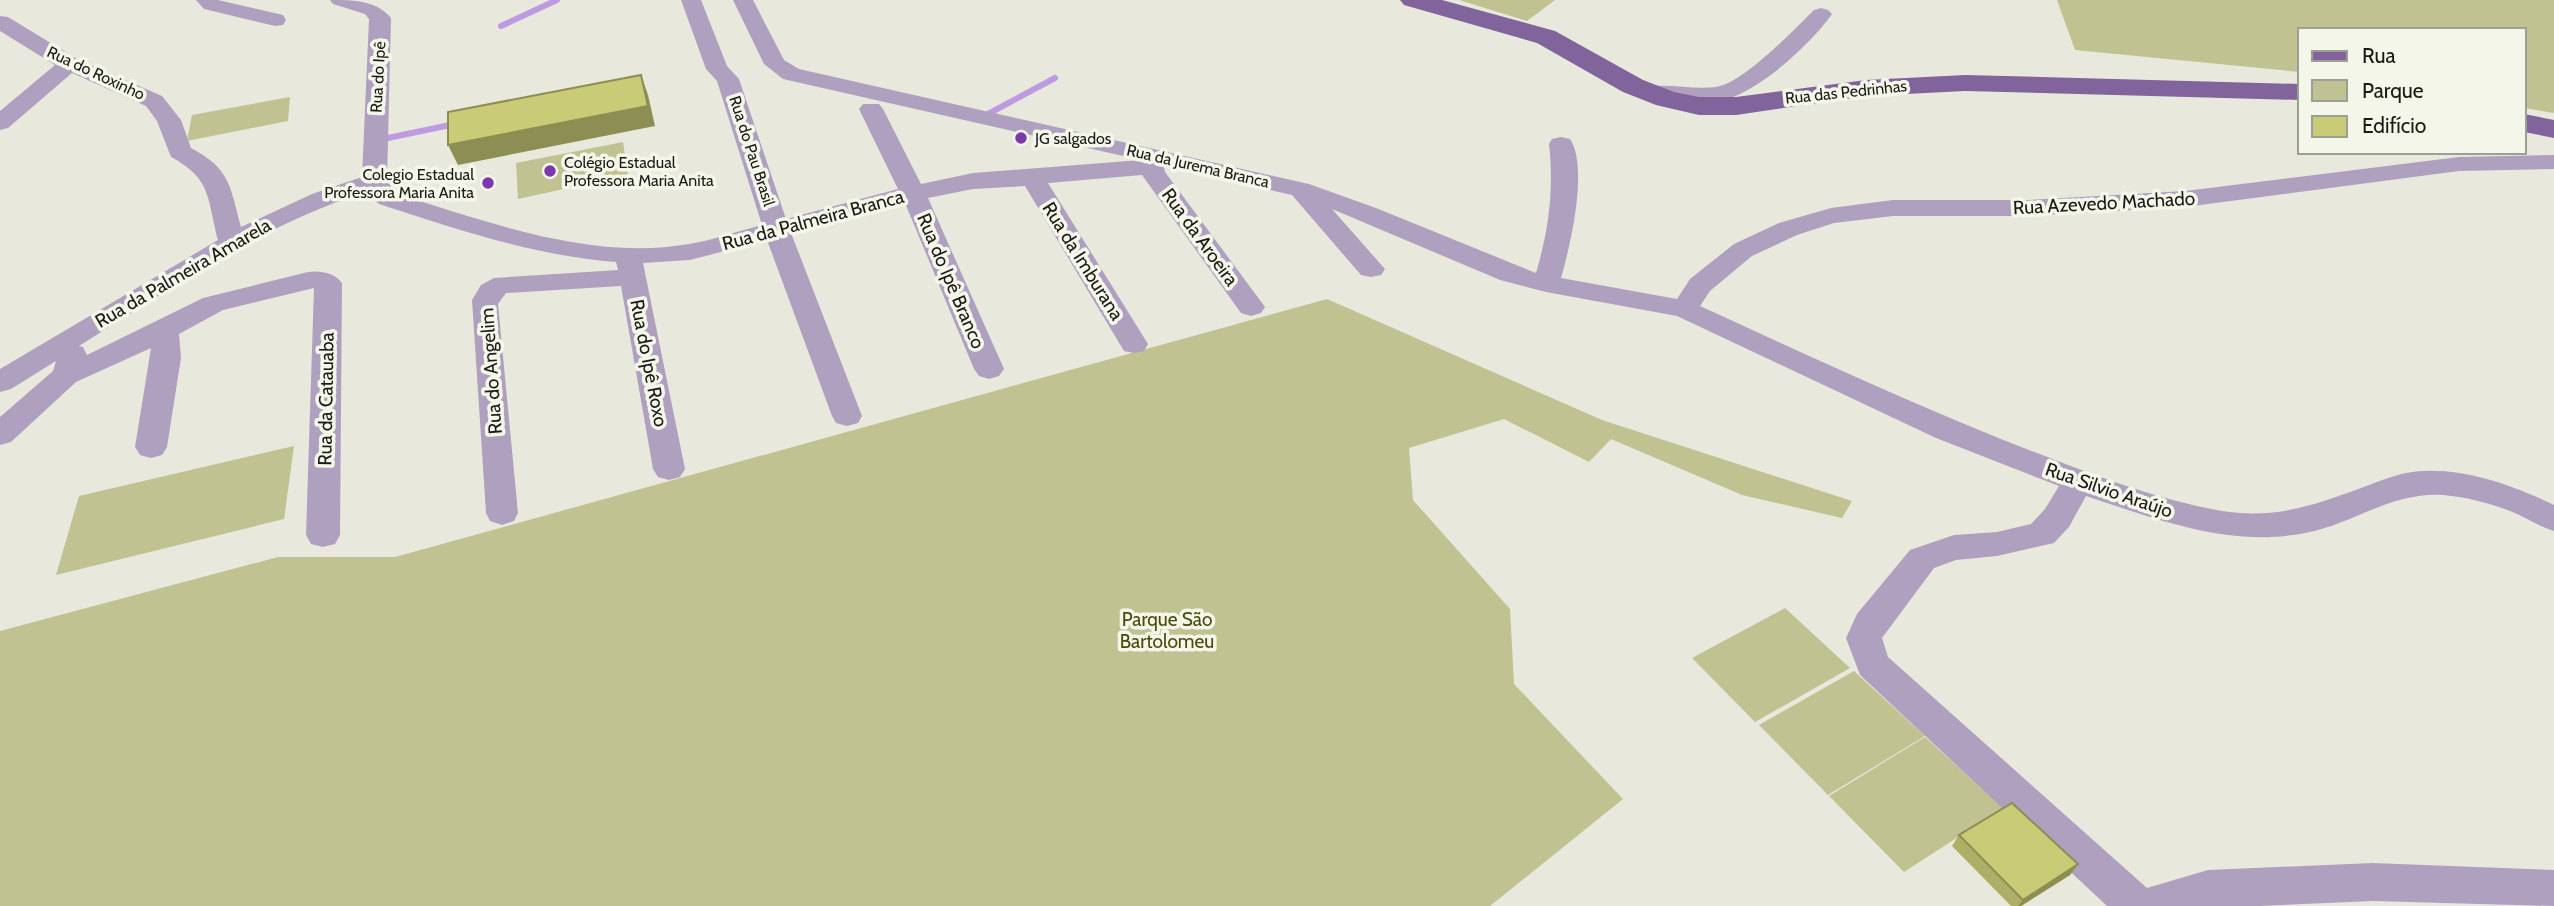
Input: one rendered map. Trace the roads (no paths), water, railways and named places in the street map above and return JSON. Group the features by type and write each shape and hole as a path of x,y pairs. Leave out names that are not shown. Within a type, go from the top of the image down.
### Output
{"main road":[{"name":"Rua das Pedrinhas","path":"1413,0 1546,37 1648,93 1685,103 1715,107 1866,88 1965,83 2298,92"},
{"path":"2526,122 2554,129"}],"street":[{"path":"206,0 212,5 275,20"},
{"name":"Rua do Ipê","path":"340,0 372,10 380,18 374,181"},
{"name":"Rua do Pau Brasil","path":"691,0 716,69 729,79 776,229 847,416"},
{"name":"Rua da Jurema Branca","path":"743,0 775,64 807,79 1300,189 1367,213 1484,264 1546,284 1684,309"},
{"path":"1648,93 1666,90 1708,94 1730,91 1793,45 1821,14"},
{"name":"Rua do Roxinho","path":"3,31 69,64 154,100 162,108 180,152 198,162 214,176 232,242"},
{"path":"0,123 69,64"},
{"name":"Rua do Ipê Branco","path":"871,109 913,193 989,369"},
{"path":"1546,284 1566,207 1566,180 1561,144"},
{"name":"Rua Azevedo Machado","path":"1684,309 1700,285 1743,250 1788,229 1831,216 1893,208 2029,208 2185,199 2459,164 2554,162"},
{"name":"Rua da Palmeira Branca","path":"374,181 379,192 388,199 475,227 578,250 631,267 657,257 690,252 913,193 973,181 1131,167 1231,181 1266,181"},
{"name":"Rua da Aroeira","path":"1149,168 1251,307"},
{"name":"Rua da Imburana","path":"1032,177 1134,344"},
{"name":"Rua da Palmeira Amarela","path":"0,382 232,242 320,197 374,181"},
{"path":"1300,189 1371,269"},
{"name":"Rua do Ipê Roxo","path":"631,267 669,469"},
{"name":"Rua do Angelim","path":"502,513 484,304 487,297 496,286 504,284 631,267"},
{"name":"Rua da Catauaba","path":"164,331 213,304 308,280 323,280 327,283 323,535"},
{"name":"Rua Silvio Araújo","path":"1684,309 1947,430 2078,481 2172,512 2223,523 2268,526 2306,521 2407,484 2443,484 2479,489 2522,503 2554,519"},
{"path":"0,434 66,375 164,331 167,343 166,358 151,447"},
{"path":"66,375 79,334"},
{"path":"2078,481 2057,518 2042,534 1997,544 1954,548 1922,559 1870,624 1864,638 1873,665 2137,906"},
{"path":"2152,906 2208,889 2373,881 2554,889"}],"waterway":[{"path":"501,26 557,0"},
{"path":"988,114 1055,78"},
{"path":"383,139 455,124"}],"place":[{"name":"JG salgados","path":"1021,138"},
{"name":"Colégio Estadual Professora Maria Anita","path":"550,171"},
{"name":"Colegio Estadual Professora Maria Anita","path":"488,183"}],"park label":[{"name":"Parque São Bartolomeu","path":"1167,630"}]}
